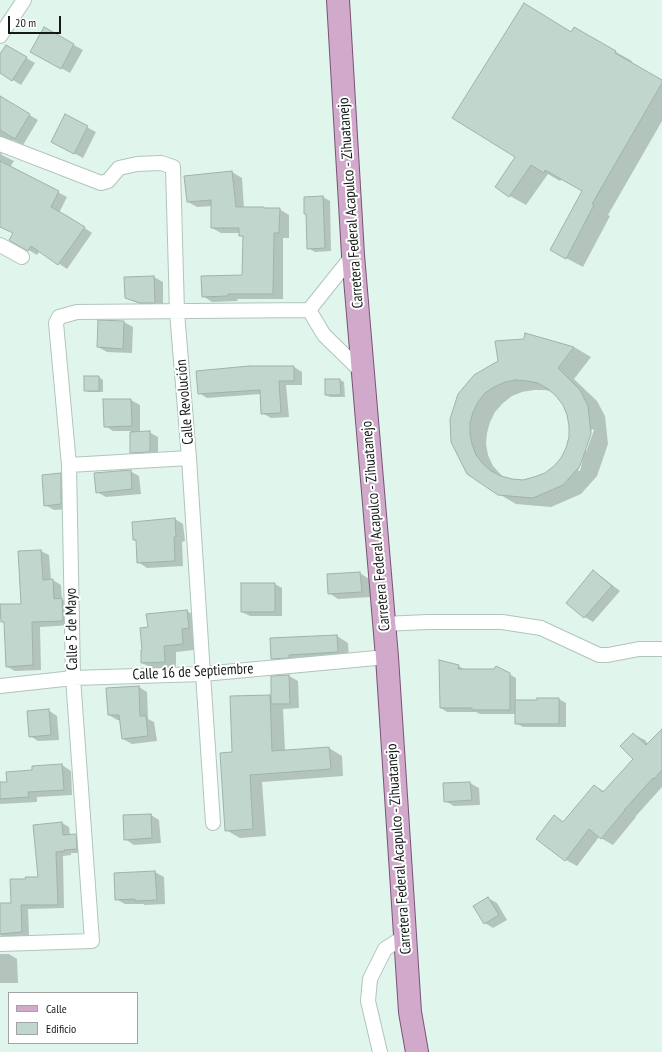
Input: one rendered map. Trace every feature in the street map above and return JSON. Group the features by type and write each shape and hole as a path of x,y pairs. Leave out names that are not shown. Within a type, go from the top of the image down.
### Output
{"main road":[{"name":"Carretera Federal Acapulco - Zihuatanejo","path":"338,0 353,254 364,374 383,624 387,657 404,937 410,1012 417,1052"}],"street":[{"path":"0,36 24,0"},
{"name":"Calle Revolución","path":"0,144 101,183 108,181 119,168 137,164 161,163 173,167 177,312 190,458 213,823"},
{"path":"0,245 22,257"},
{"path":"309,310 353,254"},
{"path":"177,312 309,310"},
{"path":"309,310 324,335 364,374"},
{"name":"Calle 5 de Mayo","path":"0,944 92,941 73,678 68,465 56,324 59,317 77,312 177,312"},
{"path":"68,465 190,458"},
{"path":"383,624 428,622 502,622 541,628 599,654 608,655 639,649 662,650"},
{"name":"Calle 16 de Septiembre","path":"0,686 73,678 203,674 387,657"},
{"path":"380,1052 368,1001 370,980 385,949 404,937"}],"building":[{"path":"524,3 571,32 574,27 662,80 662,83 592,204 594,205 566,259 550,250 582,191 545,170 544,173 531,165 509,197 495,187 515,157 452,118"},
{"path":"44,27 74,44 61,69 30,52"},
{"path":"6,45 27,57 12,81 0,73 0,54"},
{"path":"0,96 30,114 15,139 0,130"},
{"path":"65,114 88,126 74,154 51,142"},
{"path":"0,161 59,191 51,207 85,227 58,265 31,246 28,251 12,242 9,240 13,233 0,227"},
{"path":"232,171 236,207 280,208 279,233 274,233 273,294 228,294 228,296 202,297 201,276 242,275 243,236 239,236 239,228 211,228 211,200 187,202 184,176"},
{"path":"323,196 325,248 307,249 304,197"},
{"path":"154,276 155,303 140,303 125,298 124,277"},
{"path":"98,320 124,321 123,349 97,347"},
{"path":"525,333 574,347 558,368 580,390 588,406 591,434 580,466 563,485 533,498 498,495 467,474 451,442 450,419 458,394 474,375 498,361 495,341 524,339","holes":["516,380 538,383 548,389 563,405 567,415 569,437 561,458 545,473 523,480 512,479 491,471 476,455 470,434 470,423 473,412 485,393 505,382"]},
{"path":"249,366 294,366 294,381 279,381 281,413 261,414 260,390 198,394 196,371"},
{"path":"84,376 99,376 99,391 84,391"},
{"path":"325,379 340,379 341,395 325,395"},
{"path":"103,399 131,399 132,426 104,427"},
{"path":"150,431 150,452 130,453 130,432"},
{"path":"131,470 132,489 96,493 94,473"},
{"path":"61,473 61,504 44,506 42,475"},
{"path":"175,518 175,561 137,563 136,540 133,540 132,522"},
{"path":"41,550 43,580 53,579 54,599 62,598 63,621 32,622 33,665 6,667 4,622 1,622 0,604 21,604 18,551"},
{"path":"593,570 612,586 584,618 566,603"},
{"path":"360,572 362,592 328,594 327,574"},
{"path":"241,583 275,583 275,612 241,612"},
{"path":"187,610 189,628 182,629 183,644 164,646 165,662 141,663 142,650 140,628 148,627 146,614"},
{"path":"337,635 338,652 289,655 289,658 271,659 270,638"},
{"path":"439,660 459,665 458,669 494,669 496,666 510,673 510,710 440,708"},
{"path":"289,675 290,704 271,704 271,676"},
{"path":"139,686 140,716 146,716 148,736 122,739 119,715 108,715 106,688"},
{"path":"270,695 272,751 329,747 331,769 250,775 253,829 225,831 220,753 232,752 230,696"},
{"path":"537,698 559,698 559,724 515,724 515,700 537,700"},
{"path":"49,709 51,735 29,737 27,711"},
{"path":"662,729 662,770 624,810 601,839 589,829 565,861 536,839 554,815 563,822 594,785 603,792 633,759 620,746 633,733 646,745"},
{"path":"62,764 64,790 28,792 29,797 0,799 0,782 7,782 6,772 32,770 32,766"},
{"path":"470,782 472,800 444,802 443,783"},
{"path":"151,814 152,838 124,840 123,815"},
{"path":"62,822 63,835 76,834 77,849 56,852 58,905 21,905 22,932 0,934 0,903 11,903 10,879 38,877 33,825"},
{"path":"155,871 157,900 115,900 114,873"},
{"path":"488,897 499,915 484,924 473,906"}]}
